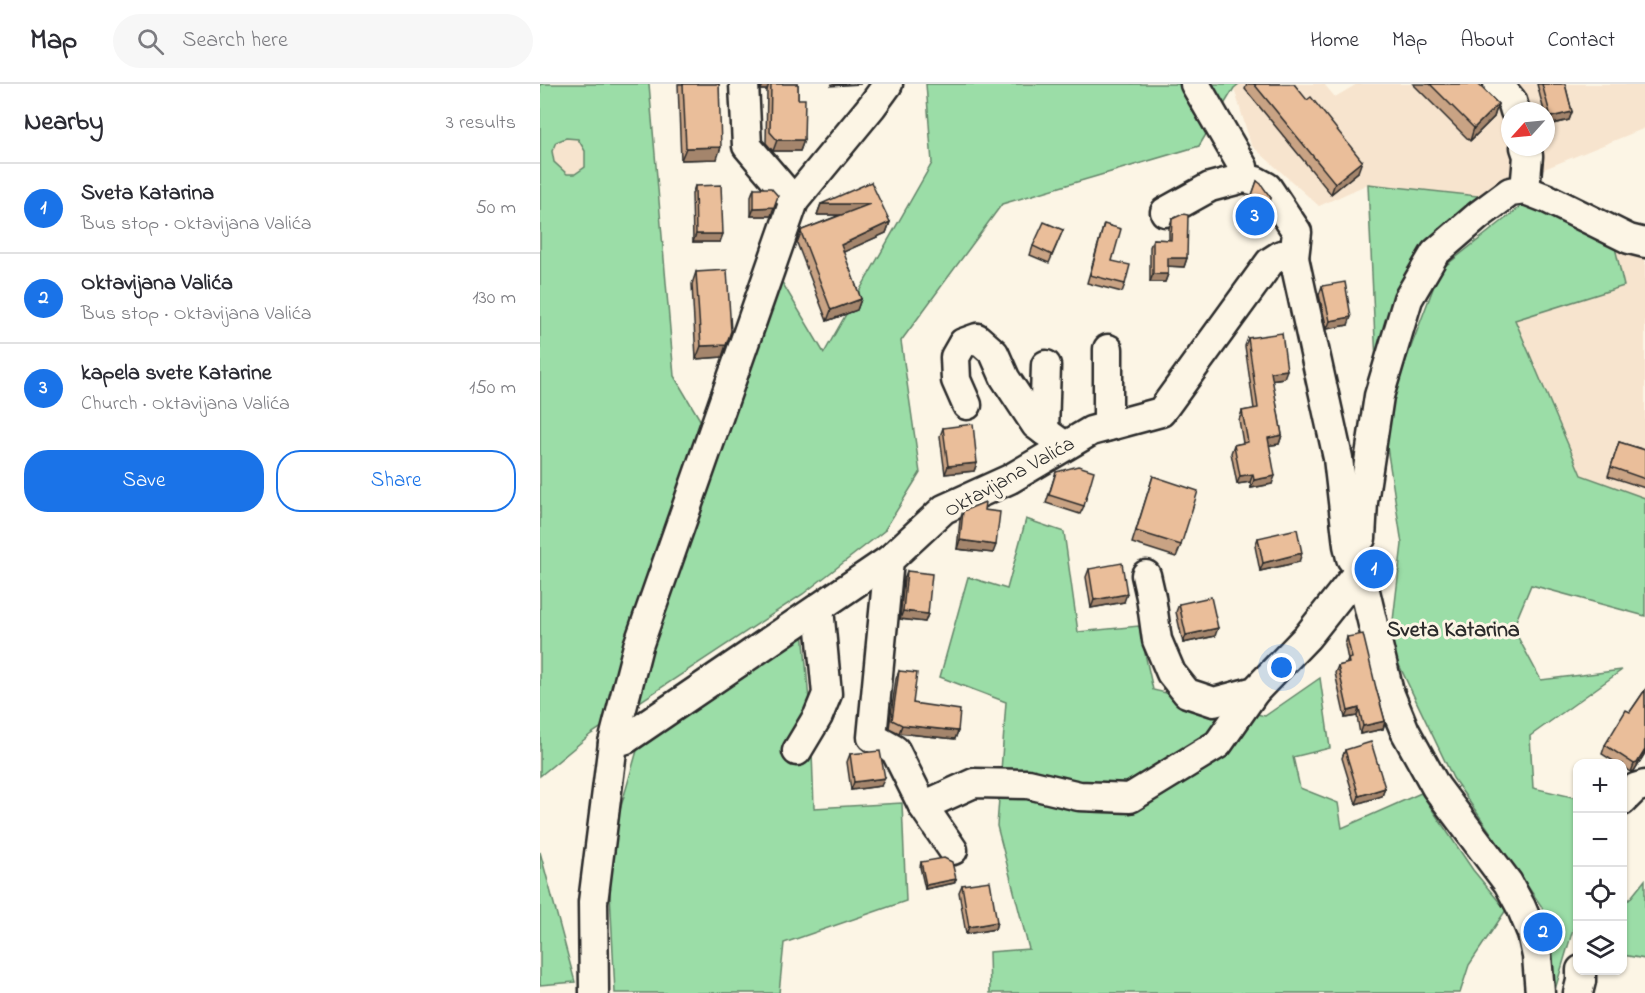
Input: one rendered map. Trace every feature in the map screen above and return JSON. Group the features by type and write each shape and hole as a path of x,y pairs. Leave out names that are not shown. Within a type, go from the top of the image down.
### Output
{"street":[{"path":"744,84 747,146 794,201"},
{"path":"594,993 593,902 613,743 638,646 794,201 888,84"},
{"path":"1195,84 1243,167 1244,177"},
{"path":"1498,84 1512,102"},
{"path":"1525,190 1528,156"},
{"path":"1165,212 1210,187 1244,177 1267,187 1297,232 1294,258 1338,458 1348,545 1351,558 1360,570"},
{"path":"1540,993 1533,933 1521,907 1508,883 1436,787 1405,731 1389,692 1360,570 1363,502 1379,396 1407,299 1435,253 1510,192 1525,190 1629,239 1645,243"},
{"name":"Oktavijana Valića","path":"613,743 627,740 889,560 944,509 1010,479 1054,438 1091,431 1161,412 1260,261 1270,261 1281,255 1294,258"},
{"path":"967,405 956,380 955,357 963,343 977,338 994,353 1005,378 1036,425 1054,438"},
{"path":"1108,349 1108,426"},
{"path":"1046,365 1054,438"},
{"path":"889,560 872,737 895,750 923,806 953,850"},
{"path":"923,806 974,783 1028,784 1079,796 1130,798 1218,744 1255,691 1307,637 1360,570"},
{"path":"1146,575 1157,640 1170,673 1187,693 1214,702 1255,691"},
{"path":"797,751 818,716 827,694 819,608"},
{"path":"1627,797 1635,788 1645,785"},
{"path":"1578,993 1581,975"}],"shaded area":[{"path":"1239,84 1324,84 1335,97 1357,84 1645,84 1645,128 1478,196 1368,184 1319,206 1251,145 1234,88"},
{"path":"566,138 578,139 585,151 585,167 575,174 567,174 554,162 552,151 556,142"},
{"path":"1614,243 1645,253 1645,498 1581,475 1515,320 1624,286"}],"green space":[{"path":"540,84 649,84 674,376 706,430 763,250 824,353 932,163 926,84 1239,84 1234,88 1199,146 1002,204 901,341 920,473 884,531 803,594 591,734 540,776","holes":["566,138 578,139 585,151 585,167 575,174 567,174 554,162 552,151 556,142"]},
{"path":"1368,184 1478,196 1433,237 1377,385"},
{"path":"1524,204 1614,243 1624,286 1515,320 1581,475 1645,498 1645,616 1531,585 1513,628 1541,680 1622,670 1530,736 1533,788 1573,797 1573,929 1554,993 1542,907 1453,778 1390,646 1402,544 1383,421 1440,270"},
{"path":"1026,519 1064,532 1078,632 1139,626 1153,690 1265,716 1320,678 1330,748 1293,757 1300,788 1338,803 1342,828 1421,793 1473,870 1506,910 1469,965 1460,993 990,993 989,952 1029,949 997,826 1006,702 940,677 968,577 1007,589"},
{"path":"803,630 811,724 814,808 902,803 906,901 784,943 779,993 615,993 608,852 638,747"},
{"path":"540,852 575,982 540,985"},
{"path":"1645,880 1645,959 1627,956 1627,900"}],"building":[{"path":"683,84 719,84 721,147 686,148"},
{"path":"771,84 798,84 798,99 805,99 804,140 777,140 770,132"},
{"path":"1254,84 1294,84 1307,100 1311,97 1362,161 1335,183"},
{"path":"1430,84 1478,84 1498,104 1474,128"},
{"path":"1542,84 1565,84 1572,112 1555,116 1555,102 1547,102"},
{"path":"1257,181 1271,198 1264,218 1246,212"},
{"path":"871,182 890,222 841,245 861,299 831,310 801,232 870,204 821,204"},
{"path":"721,185 723,234 696,234 695,186"},
{"path":"754,188 771,188 778,196 774,207 754,208"},
{"path":"1183,214 1188,215 1187,258 1168,258 1168,274 1153,274 1153,239 1171,240 1172,219"},
{"path":"1044,222 1063,230 1052,255 1033,246"},
{"path":"1104,224 1121,229 1112,261 1130,265 1125,284 1090,275"},
{"path":"727,270 731,331 726,345 701,346 696,272"},
{"path":"1345,282 1351,317 1330,321 1322,286"},
{"path":"1282,333 1287,370 1271,372 1282,435 1268,438 1275,476 1254,480 1253,474 1240,476 1234,445 1248,442 1242,411 1258,408 1248,338"},
{"path":"973,424 977,463 948,466 943,428"},
{"path":"1619,442 1645,450 1645,479 1611,467"},
{"path":"1078,466 1094,471 1084,506 1049,495 1056,472"},
{"path":"1153,476 1198,491 1181,545 1136,531"},
{"path":"985,502 984,510 1000,512 996,545 960,540 963,511"},
{"path":"1297,529 1302,553 1263,563 1258,538"},
{"path":"1122,563 1127,594 1094,600 1089,569"},
{"path":"907,571 932,574 928,614 903,611"},
{"path":"1211,597 1218,628 1186,635 1179,604"},
{"path":"1363,634 1385,721 1363,726 1359,708 1348,711 1338,666 1349,663 1348,659 1352,658 1347,637"},
{"path":"899,671 917,673 913,703 960,710 958,731 902,725 892,720"},
{"path":"1645,690 1645,750 1634,764 1605,745 1626,710 1630,712"},
{"path":"1371,742 1385,788 1359,796 1345,750"},
{"path":"880,751 885,778 854,782 850,754"},
{"path":"944,858 952,862 956,879 926,885 921,862"},
{"path":"990,881 997,922 969,927 962,885"}],"place":[{"name":"kapela svete Katarine","path":"1255,216"},
{"name":"Sveta Katarina","path":"1374,569"},
{"name":"Oktavijana Valića","path":"1543,932"}],"district":[{"name":"Sveta Katarina","path":"1453,628"}]}
